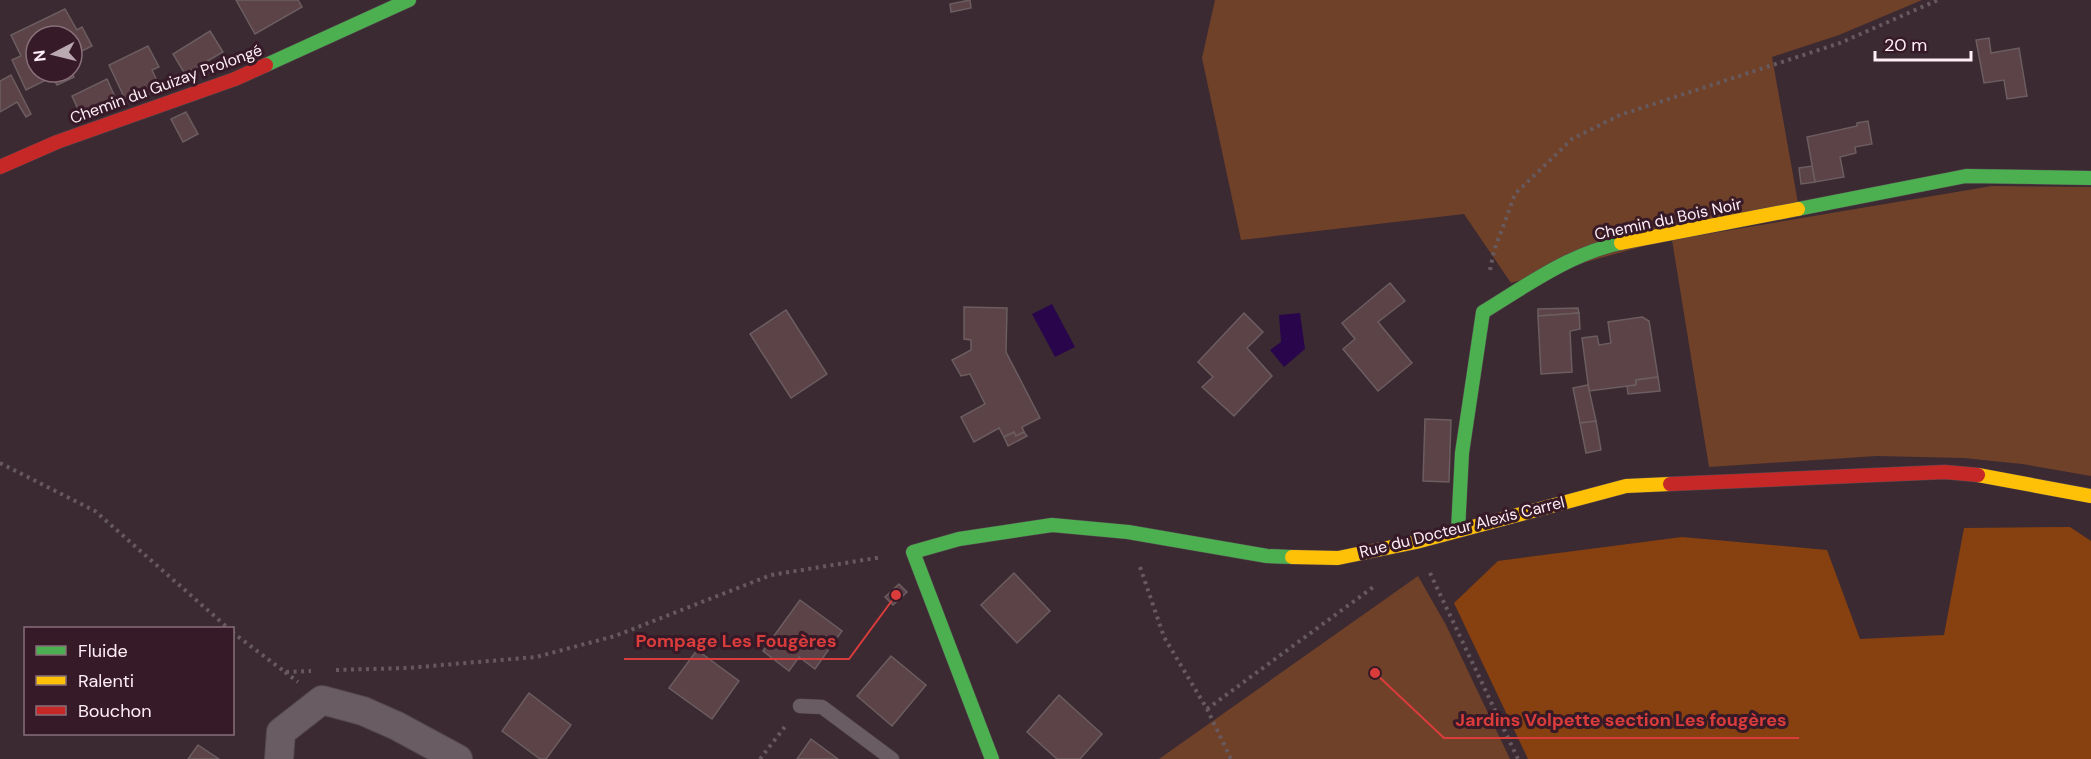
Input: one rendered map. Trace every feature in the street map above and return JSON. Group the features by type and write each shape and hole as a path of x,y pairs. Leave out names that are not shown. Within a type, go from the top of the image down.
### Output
{"street":[{"name":"Chemin du Guizay Prolongé","path":"0,167 57,142 235,79 409,0"},
{"name":"Chemin du Bois Noir","path":"1483,312 1560,265 1605,246 1966,176 2091,178"},
{"path":"1458,530 1462,453 1483,312"},
{"name":"Rue du Docteur Alexis Carrel","path":"913,552 959,539 1052,525 1128,532 1267,556 1338,558 1416,542 1626,486 1945,472 1989,476 2091,496"},
{"path":"913,552 992,759"},
{"path":"279,759 281,732 322,700 363,711 397,726 458,759"}],"lane":[{"path":"800,706 822,707 892,759"}],"path":[{"path":"1483,312 1494,251 1515,194 1572,139 1620,115 1840,43 1938,0"},
{"path":"0,463 95,511 227,627"},
{"path":"1128,532 1164,636 1207,709 1232,759"},
{"path":"1416,542 1518,759"},
{"path":"329,670 407,668 536,657 615,636 771,575 913,552"},
{"path":"1207,709 1383,579"},
{"path":"234,634 285,672 318,671"},
{"path":"760,759 800,706"}],"shaded area":[{"path":"1215,0 1922,0 1839,35 1772,57 1798,203 1511,283 1464,214 1241,240 1202,58"},
{"path":"1992,186 2091,187 2091,476 2022,464 1964,458 1877,456 1709,467 1672,240"},
{"path":"1052,304 1075,347 1055,357 1032,314"},
{"path":"1300,313 1305,349 1284,367 1270,350 1281,342 1279,315"},
{"path":"2070,527 2091,541 2091,759 1528,759 1454,603 1498,561 1682,537 1827,550 1860,639 1944,635 1964,528"},
{"path":"1418,576 1446,625 1510,759 1159,759"}],"building":[{"path":"236,0 298,0 302,7 255,34"},
{"path":"970,0 971,8 951,12 950,4"},
{"path":"65,9 74,24 34,24"},
{"path":"24,29 24,84 38,84 26,90 12,60 21,56 11,35"},
{"path":"84,31 92,46 84,50"},
{"path":"210,31 223,52 185,74 173,54"},
{"path":"1989,38 1991,53 2019,48 2027,96 2007,99 2004,80 1984,83 1976,40"},
{"path":"148,46 159,67 152,70 161,89 127,103 109,65"},
{"path":"11,75 31,114 26,117 17,102 0,112 0,81"},
{"path":"107,79 119,106 83,120 72,96"},
{"path":"186,112 198,134 183,142 171,119"},
{"path":"1868,121 1872,144 1855,147 1856,153 1840,157 1844,177 1815,182 1807,137 1857,126 1857,123"},
{"path":"1812,166 1815,182 1801,184 1799,168"},
{"path":"1390,283 1405,301 1378,322 1412,363 1378,391 1343,349 1355,339 1342,323"},
{"path":"964,307 1007,308 1006,352 1040,418 1022,427 1024,432 1016,436 1014,432 1004,437 999,428 974,442 961,417 985,404 970,374 961,376 952,360 971,350 971,340 964,339"},
{"path":"1578,308 1579,313 1538,316 1538,309"},
{"path":"786,310 827,374 791,398 750,334"},
{"path":"1244,313 1263,332 1247,348 1272,376 1234,416 1202,387 1213,377 1198,362"},
{"path":"1579,313 1580,329 1570,331 1572,372 1541,374 1538,316"},
{"path":"1642,317 1649,321 1658,377 1636,380 1636,385 1589,391 1582,338 1597,336 1599,345 1611,343 1608,322"},
{"path":"1658,377 1660,391 1628,394 1627,386 1636,385 1636,380"},
{"path":"1588,385 1596,421 1580,423 1573,388"},
{"path":"1425,419 1451,420 1449,482 1423,481"},
{"path":"1596,421 1601,450 1586,453 1580,423"},
{"path":"1014,432 1016,436 1024,432 1027,436 1008,446 1004,437"},
{"path":"1014,573 1050,611 1017,643 981,605"},
{"path":"899,584 907,592 893,605 885,597"},
{"path":"800,600 842,631 815,669 799,657 789,671 763,651"},
{"path":"697,650 739,681 712,719 669,688"},
{"path":"891,656 926,685 892,726 857,696"},
{"path":"529,693 571,725 546,759 540,759 502,731"},
{"path":"1059,695 1102,734 1080,759 1057,759 1027,732"},
{"path":"811,739 838,759 797,759"},
{"path":"198,745 219,759 188,759"}],"traffic: fast":[{"path":"266,65 409,0"},
{"path":"1798,209 1966,176 2091,178"},
{"path":"1458,530 1462,453 1483,312 1567,262 1621,243"},
{"path":"992,759 913,552 959,539 1052,525 1128,532 1267,556 1292,557"}],"traffic: slow":[{"path":"1621,243 1798,209"},
{"path":"1978,475 2091,496"},
{"path":"1292,557 1338,558 1416,542 1626,486 1670,484"}],"traffic: jam":[{"path":"0,167 57,142 235,79 266,65"},
{"path":"1670,484 1945,472 1978,475"}],"place":[{"name":"Pompage Les Fougères","path":"896,595"},
{"name":"Jardins Volpette section Les fougères","path":"1375,673"}]}
